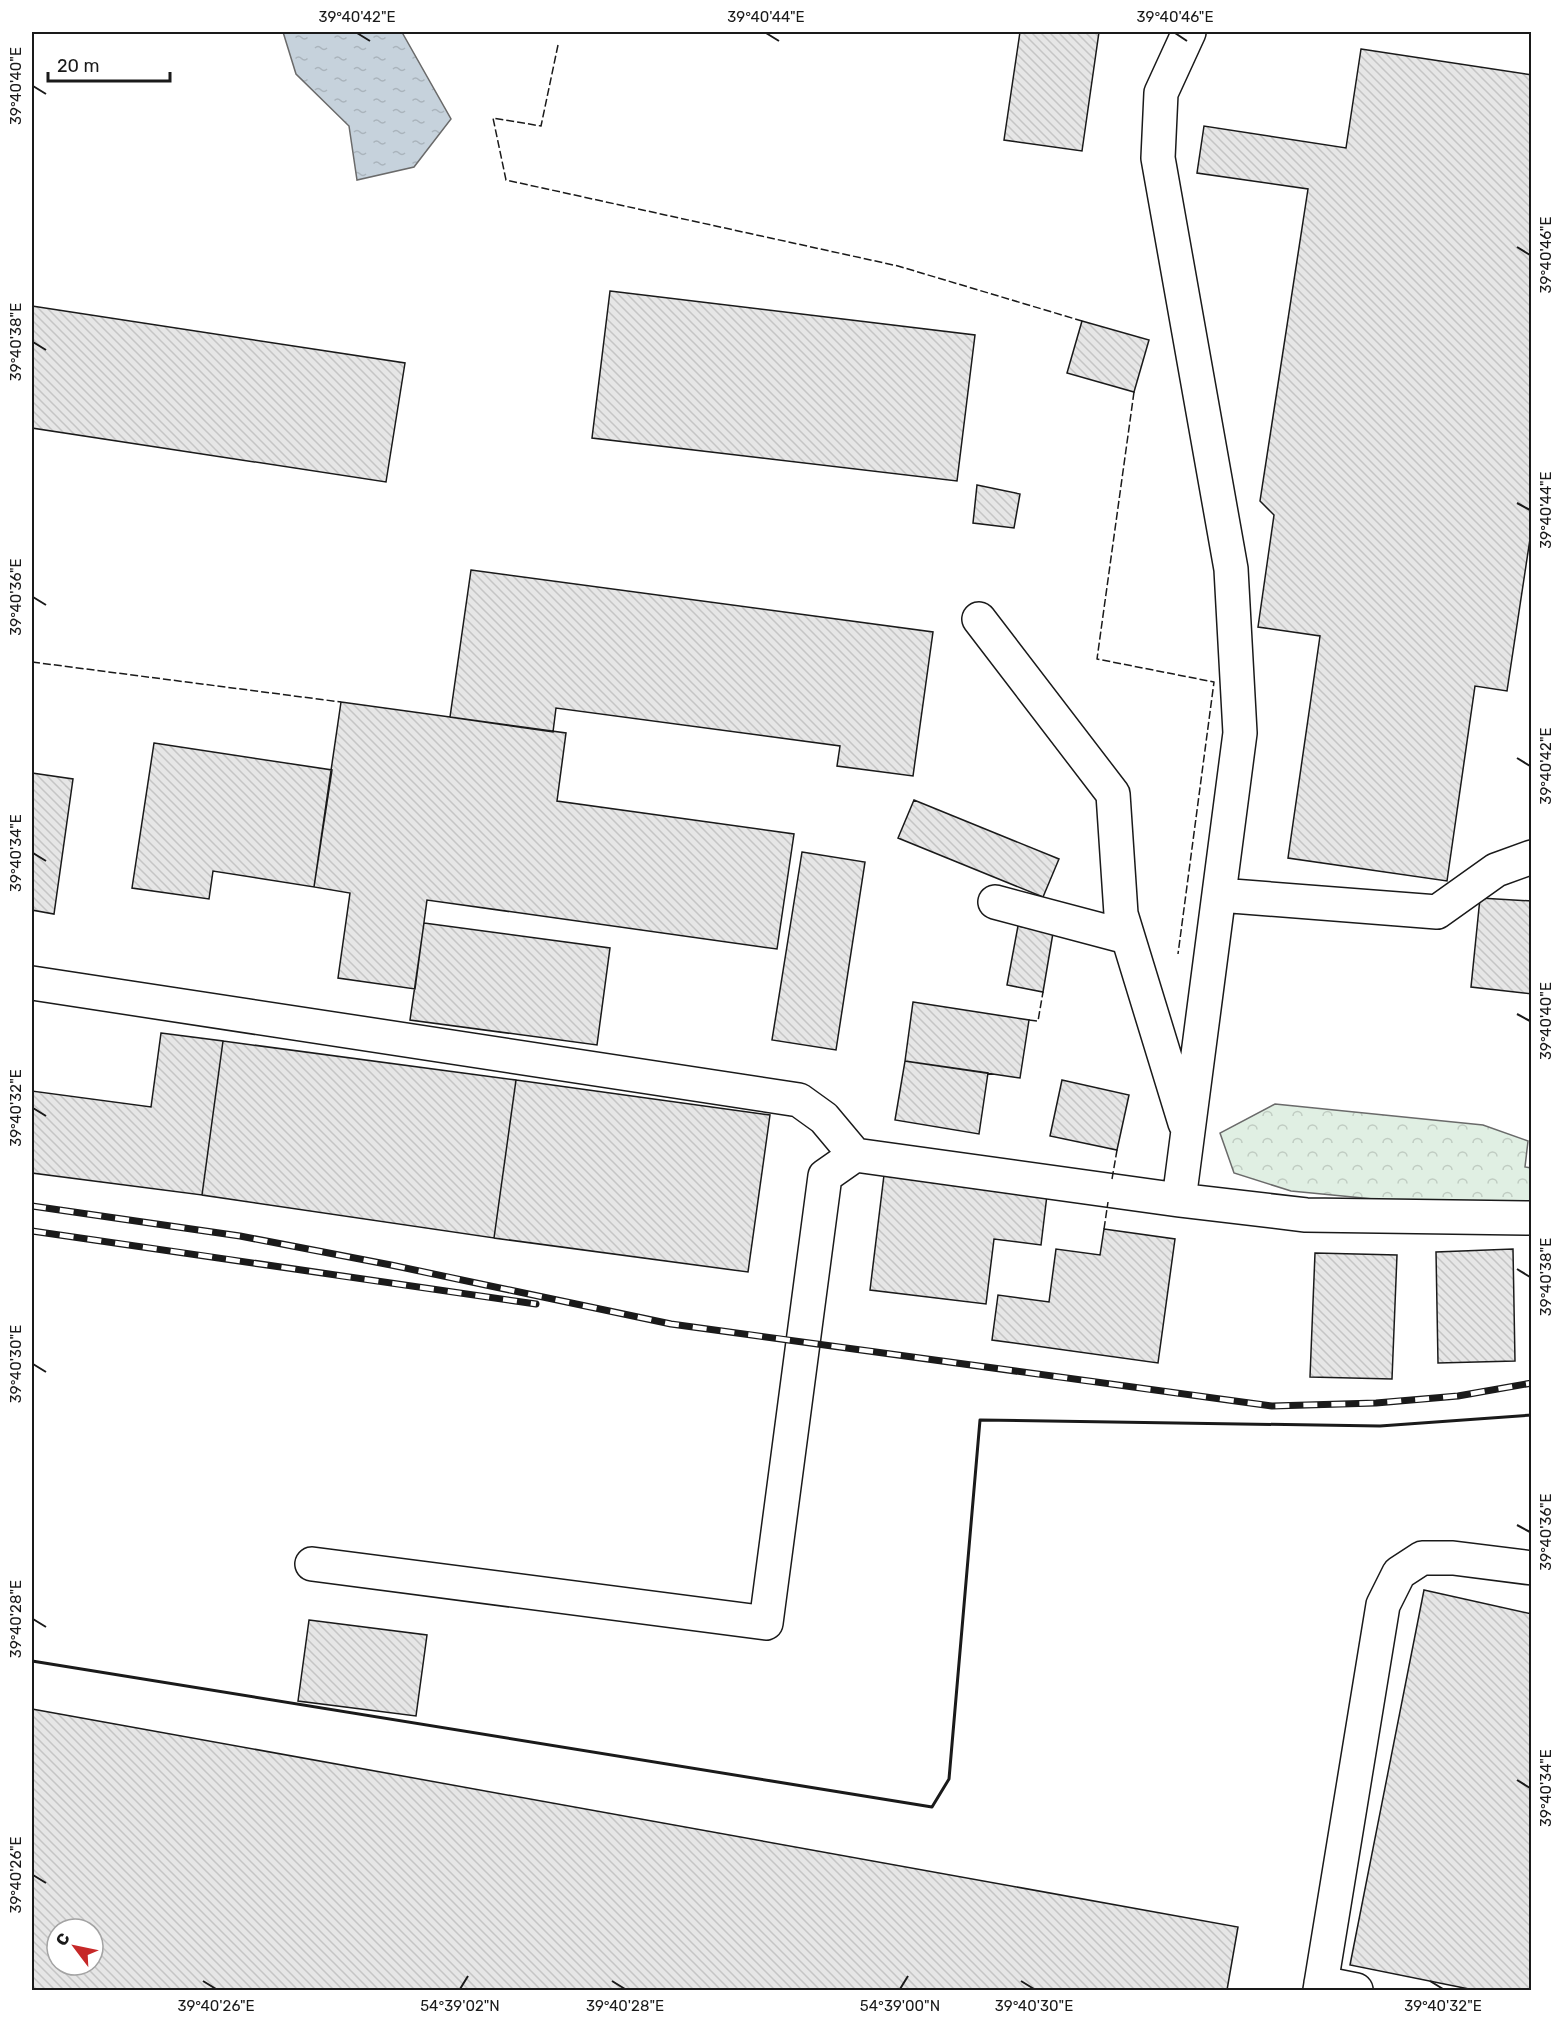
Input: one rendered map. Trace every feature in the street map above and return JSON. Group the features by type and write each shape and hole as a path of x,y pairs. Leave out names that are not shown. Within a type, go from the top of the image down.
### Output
{"street":[{"path":"1179,1200 1240,733 1231,569 1158,158 1161,93 1189,32"},
{"path":"979,619 1113,794 1120,914 1188,1133"},
{"path":"1219,895 1437,912 1496,870 1532,857"},
{"path":"994,903 1128,937"},
{"path":"32,982 799,1100 824,1118 855,1155 1179,1200 1306,1215 1532,1218"},
{"path":"312,1564 766,1623 825,1176 855,1155"},
{"path":"1356,1990 1320,1987 1383,1605 1399,1574 1422,1558 1453,1558 1532,1568"}],"green space":[{"path":"1275,1104 1483,1125 1528,1141 1525,1167 1531,1168 1531,1205 1394,1201 1291,1191 1234,1173 1220,1133"}],"water":[{"path":"283,32 404,32 403,34 451,119 414,167 357,180 349,126 296,74"}],"building":[{"path":"1020,32 1099,32 1082,151 1004,140"},
{"path":"1361,49 1532,75 1532,539 1530,539 1507,691 1475,686 1447,881 1288,858 1320,636 1258,627 1274,515 1260,501 1308,189 1197,173 1204,126 1346,148"},
{"path":"610,291 975,335 957,481 592,438"},
{"path":"32,306 405,363 386,482 32,428"},
{"path":"1082,321 1149,340 1134,392 1067,373"},
{"path":"977,485 1020,494 1014,528 973,523"},
{"path":"471,570 933,632 913,776 837,766 840,746 556,708 553,732 450,717"},
{"path":"341,702 566,733 557,801 794,834 777,949 427,900 415,989 338,978 350,893 314,887"},
{"path":"154,743 332,770 314,887 213,871 209,899 132,888"},
{"path":"32,773 73,779 54,914 32,910"},
{"path":"914,800 1059,859 1043,897 898,838"},
{"path":"802,852 865,862 836,1050 772,1040"},
{"path":"1480,898 1532,901 1532,994 1471,987"},
{"path":"424,923 610,948 597,1045 410,1020"},
{"path":"1018,926 1053,933 1043,992 1007,985"},
{"path":"913,1002 1029,1020 1020,1078 905,1061"},
{"path":"161,1033 223,1041 202,1195 32,1173 32,1091 151,1107"},
{"path":"223,1041 516,1080 494,1238 202,1195"},
{"path":"905,1061 988,1073 979,1134 895,1120"},
{"path":"516,1080 770,1115 748,1272 494,1238"},
{"path":"1062,1080 1129,1095 1117,1150 1050,1136"},
{"path":"884,1175 1047,1195 1041,1245 994,1239 986,1304 870,1290"},
{"path":"1104,1229 1175,1239 1158,1363 992,1340 998,1295 1049,1302 1056,1249 1100,1255"},
{"path":"1513,1249 1515,1361 1438,1363 1436,1252"},
{"path":"1315,1253 1397,1255 1392,1379 1310,1377"},
{"path":"1424,1590 1532,1614 1532,1990 1474,1990 1350,1965"},
{"path":"309,1620 427,1635 416,1716 298,1701"},
{"path":"32,1709 1238,1927 1227,1990 32,1990"}],"railway":[{"path":"32,1206 240,1236 671,1324 1272,1406 1376,1403 1458,1396 1532,1383"},
{"path":"32,1231 536,1304"}],"fence":[{"path":"558,45 541,126 493,118 506,180 898,266 1082,321"},
{"path":"1134,392 1097,659 1214,682 1178,954"},
{"path":"32,662 341,702"},
{"path":"1029,1020 1038,1021 1043,992"},
{"path":"1112,1179 1117,1150"},
{"path":"1104,1229 1108,1202"}],"wall":[{"path":"32,1661 932,1807 949,1779 980,1420 1380,1426 1532,1415"}]}
